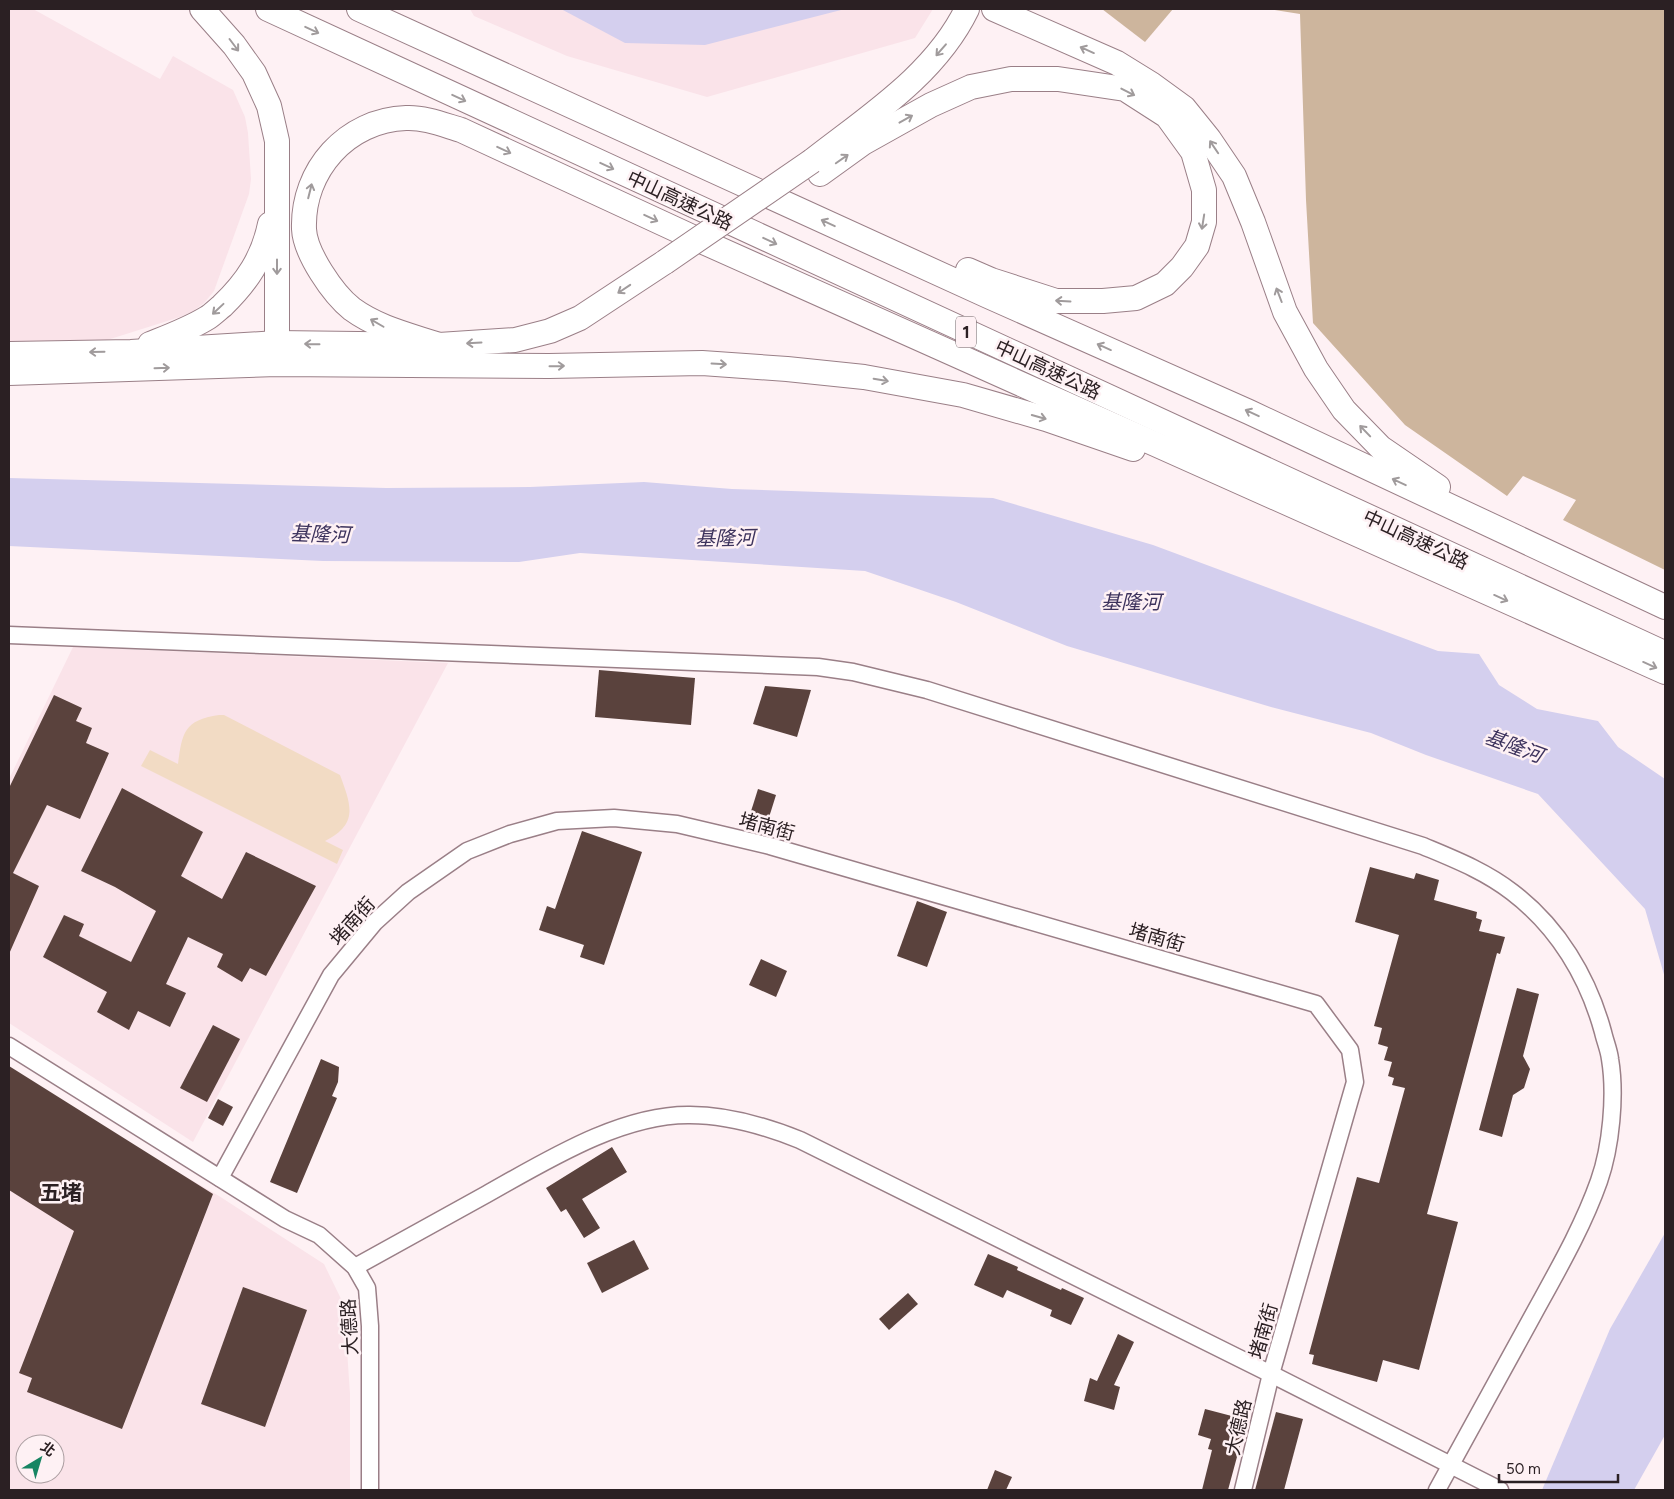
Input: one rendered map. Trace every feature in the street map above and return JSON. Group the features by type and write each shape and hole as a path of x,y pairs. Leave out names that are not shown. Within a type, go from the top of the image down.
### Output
{"highway":[{"path":"202,9 207,12 249,66 269,106 277,141 278,354"},
{"name":"中山高速公路","path":"268,9 1665,654"},
{"name":"1","path":"359,9 850,233 1249,412 1665,607"},
{"path":"816,168 921,73 949,40 967,9"},
{"path":"994,9 1117,63 1151,84 1184,108 1209,139 1234,176 1285,312 1316,369 1344,410 1381,448 1428,482 1480,510 1642,586 1665,600"},
{"path":"9,354 131,352 523,355 555,346 613,317 669,268 816,168 931,106 971,87 1011,78 1058,79 1125,89 1167,116 1193,152 1204,190 1204,222 1197,246 1182,268 1165,284 1136,298 1103,301 1056,301 991,280 908,244 850,233"},
{"path":"1457,578 1263,506 1151,455 1046,419 963,395 864,377 787,368 712,364 549,366 439,355 351,308 328,282 311,254 304,230 312,183 325,160 341,141 366,126 388,120 407,118 434,121 461,130 690,236 1457,578 1665,672"},
{"path":"131,352 184,331 209,317 235,294 254,268 266,240 277,190"},
{"path":"9,373 278,354"}],"street":[{"path":"9,635 809,667 853,672 927,690 1423,846 1485,873 1512,892 1538,916 1559,940 1579,969 1592,997 1610,1058 1611,1116 1608,1145 1599,1180 1584,1218 1455,1468 1437,1490"},
{"name":"堵南街","path":"220,1178 331,975 375,922 408,892 467,851 510,834 557,821 614,818 677,824 770,846 1316,1004 1350,1050 1355,1082 1271,1374"},
{"path":"9,1046 220,1178"},
{"name":"堵南街","path":"355,1267 536,1166 595,1137 652,1118 689,1114 723,1118 764,1126 800,1140 1500,1490"},
{"name":"大德路","path":"220,1178 285,1220 318,1235 355,1267 367,1288 370,1326 370,1490"},
{"name":"大德路","path":"1243,1490 1271,1374"}],"shaded area":[{"path":"9,9 33,9 160,79 173,56 233,90 245,117 248,133 251,179 249,194 214,291 204,303 193,311 180,317 104,341 9,344"},
{"path":"470,9 933,9 915,38 707,97 567,56 474,16"},
{"path":"1102,9 1173,9 1145,42"},
{"path":"1268,9 1665,9 1665,570 1563,520 1576,500 1523,476 1507,496 1405,425 1313,323 1306,200 1300,14"},
{"path":"73,647 448,663 193,1142 9,1023 9,779"},
{"path":"224,715 340,775 349,805 348,821 336,835 325,841 343,850 337,864 141,766 150,750 178,764 181,744 187,730 198,720"},
{"path":"9,1074 219,1196 324,1264 344,1305 350,1394 350,1490 9,1490"}],"water":[{"path":"561,9 845,9 705,45 625,43"},
{"name":"基隆河","path":"9,478 386,488 530,487 644,482 732,489 993,498 1153,545 1438,651 1479,654 1499,685 1537,709 1598,721 1618,747 1665,779 1665,978 1645,909 1538,794 1426,755 1371,733 1271,707 1067,646 956,602 865,571 580,553 519,562 323,561 9,546"},
{"path":"1665,1233 1665,1435 1634,1490 1542,1490 1610,1329"}],"building":[{"path":"599,670 695,678 691,725 595,717"},
{"path":"765,686 811,690 797,737 753,724"},
{"path":"54,695 82,708 76,721 92,728 86,743 109,753 80,819 47,805 13,873 39,886 9,954 9,788"},
{"path":"122,788 203,832 181,876 222,899 246,852 316,886 266,976 250,968 242,982 217,967 223,954 188,937 166,984 186,993 170,1027 138,1011 129,1030 97,1012 107,992 43,957 64,915 84,924 79,936 131,962 156,911 115,887 81,871"},
{"path":"758,789 776,795 765,830 747,824"},
{"path":"582,831 642,852 604,965 580,957 584,945 539,930 547,906 555,909"},
{"path":"1370,867 1414,879 1416,873 1439,880 1434,900 1477,912 1476,918 1482,920 1479,931 1505,937 1500,954 1497,953 1427,1214 1458,1222 1419,1370 1383,1360 1377,1382 1312,1364 1314,1355 1309,1354 1357,1177 1379,1183 1405,1088 1392,1085 1394,1078 1388,1076 1392,1062 1384,1060 1388,1047 1378,1044 1382,1028 1374,1026 1399,935 1355,922"},
{"path":"917,901 947,912 927,967 897,956"},
{"path":"761,959 787,971 776,997 749,985"},
{"path":"1517,988 1539,994 1523,1056 1530,1069 1524,1088 1513,1095 1502,1137 1479,1130"},
{"path":"213,1025 240,1039 207,1102 180,1088"},
{"path":"321,1059 339,1067 338,1082 332,1096 337,1098 297,1193 270,1182"},
{"path":"9,1066 213,1194 122,1429 27,1392 32,1378 19,1373 74,1231 9,1190"},
{"path":"218,1099 233,1107 223,1126 208,1118"},
{"path":"612,1147 627,1172 582,1199 600,1228 584,1238 566,1209 561,1212 546,1188"},
{"path":"634,1240 649,1269 602,1293 587,1263"},
{"path":"988,1254 1018,1267 1017,1270 1084,1298 1071,1325 1050,1316 1052,1310 1007,1290 1003,1298 974,1285"},
{"path":"243,1287 307,1310 265,1427 201,1404"},
{"path":"908,1293 918,1304 889,1330 879,1319"},
{"path":"1118,1334 1134,1342 1114,1385 1120,1387 1114,1410 1084,1401 1090,1378 1097,1381"},
{"path":"1205,1409 1247,1420 1228,1490 1202,1490 1212,1450 1208,1449 1211,1439 1198,1435"},
{"path":"1276,1412 1303,1419 1284,1490 1255,1490"},
{"path":"995,1470 1012,1477 1006,1490 987,1490"}],"district":[{"name":"五堵","path":"61,1193"}]}
